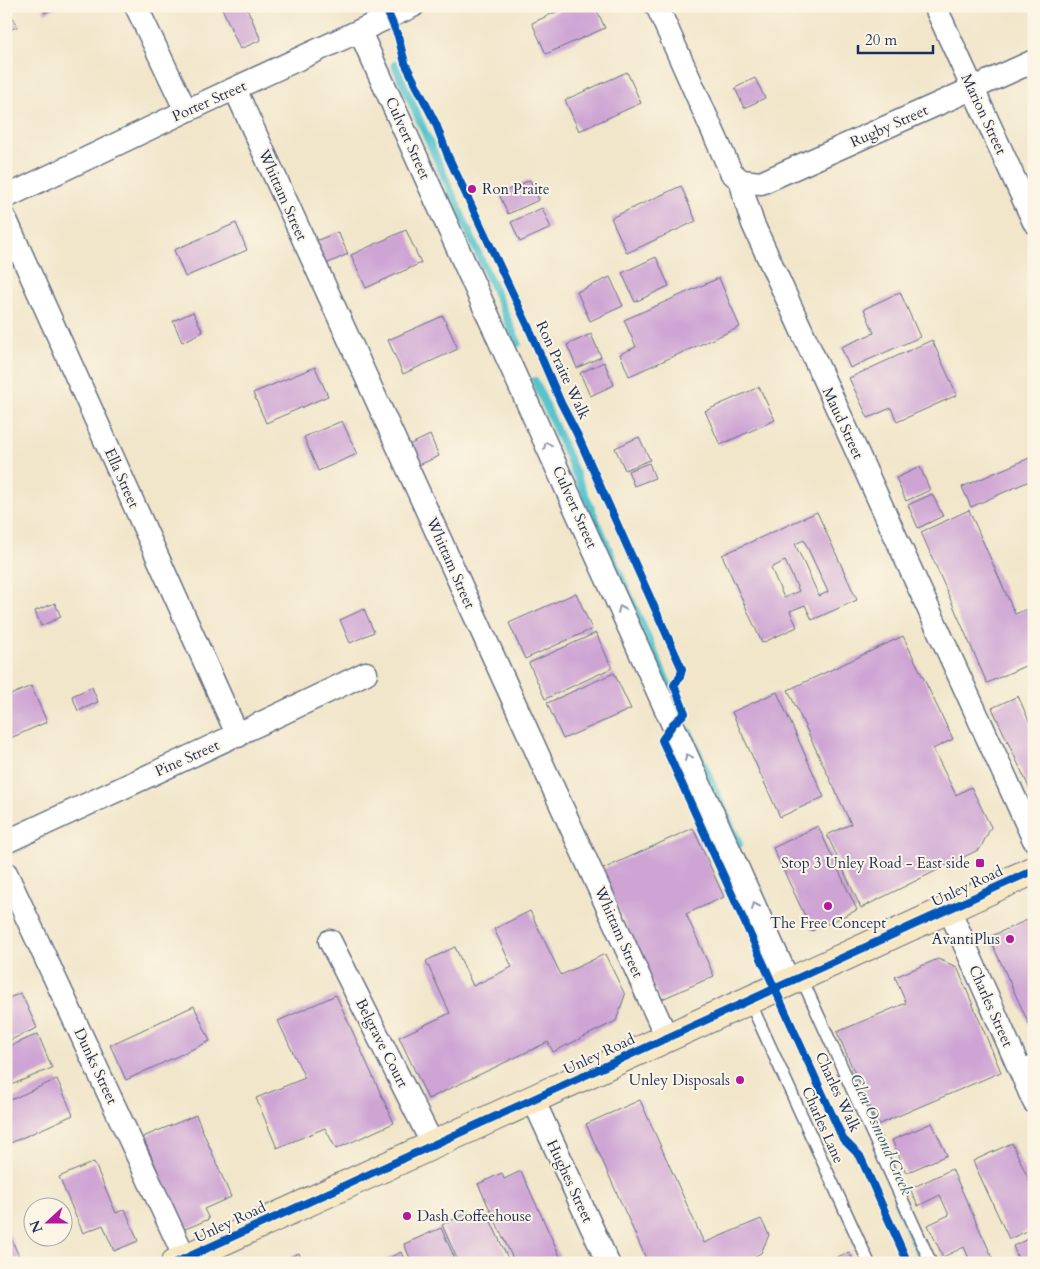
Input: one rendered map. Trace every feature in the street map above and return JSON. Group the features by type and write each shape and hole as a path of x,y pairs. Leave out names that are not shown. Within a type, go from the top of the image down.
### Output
{"main road":[{"name":"Unley Road","path":"180,1260 1034,870"}],"street":[{"path":"136,6 186,111"},
{"name":"Porter Street","path":"6,197 413,6"},
{"name":"Maud Street","path":"657,6 731,172 741,181 752,224 1034,840"},
{"name":"Marion Street","path":"935,6 1034,222"},
{"name":"Culvert Street","path":"360,32 795,979"},
{"name":"Rugby Street","path":"741,181 761,183 1034,61"},
{"name":"Whittam Street","path":"235,89 667,1038"},
{"name":"Ella Street","path":"6,220 238,736"},
{"name":"Pine Street","path":"6,842 238,736 366,673"},
{"name":"Dunks Street","path":"6,873 180,1260"},
{"name":"Charles Street","path":"949,909 1026,1065 1034,1102"},
{"name":"Belgrave Court","path":"330,941 433,1145"},
{"name":"Hughes Street","path":"533,1099 608,1263"}],"lane":[{"path":"795,979 931,1263"},
{"name":"Charles Lane","path":"749,1000 869,1263"}],"building":[{"path":"6,6 8,6 17,27 6,31"},
{"path":"42,6 59,6 45,13"},
{"path":"221,6 246,6 261,40 240,49"},
{"path":"569,6 595,6 605,28 546,54 532,23"},
{"path":"627,72 641,103 579,131 565,100"},
{"path":"755,78 765,98 744,108 735,88"},
{"path":"530,180 539,200 508,214 499,194"},
{"path":"681,186 696,221 627,253 611,218"},
{"path":"542,208 551,228 520,242 511,222"},
{"path":"236,223 247,250 185,277 174,250"},
{"path":"406,230 421,263 366,288 351,255"},
{"path":"338,232 348,254 324,265 313,242"},
{"path":"656,257 669,286 635,302 622,273"},
{"path":"610,277 623,306 590,321 577,292"},
{"path":"719,278 740,327 629,376 620,354 636,347 624,320"},
{"path":"900,292 920,337 850,368 841,347 874,333 864,309"},
{"path":"193,312 203,332 182,342 173,321"},
{"path":"443,316 458,349 403,374 388,340"},
{"path":"591,334 601,357 577,368 567,345"},
{"path":"932,340 957,395 897,422 891,408 868,418 849,378"},
{"path":"604,362 614,385 590,396 580,373"},
{"path":"315,367 328,396 266,423 253,393"},
{"path":"759,387 775,420 720,445 705,411"},
{"path":"342,421 357,454 318,471 304,437"},
{"path":"430,435 439,456 419,465 409,445"},
{"path":"639,437 650,460 625,470 615,448"},
{"path":"1034,456 1034,479 971,507 962,487"},
{"path":"649,463 655,478 634,486 628,471"},
{"path":"920,467 930,490 906,501 896,478"},
{"path":"932,494 943,516 918,528 908,505"},
{"path":"6,501 11,512 6,514"},
{"path":"969,510 1015,614 1034,606 1034,662 987,683 921,532"},
{"path":"817,512 857,600 812,620 805,605 790,611 797,627 762,643 722,555","holes":["804,540 828,592 819,596 795,544","785,561 799,591 784,598 771,568"]},
{"path":"576,593 592,629 525,659 509,623"},
{"path":"55,603 61,617 41,626 35,611"},
{"path":"364,609 374,632 350,643 340,620"},
{"path":"596,633 612,668 545,699 529,663"},
{"path":"903,636 953,739 933,749 956,795 971,787 991,827 980,849 861,908 827,835 851,824 788,690"},
{"path":"614,673 631,709 563,739 547,703"},
{"path":"31,686 47,722 6,740 6,697"},
{"path":"92,687 98,702 78,711 72,696"},
{"path":"777,692 824,797 780,817 732,712"},
{"path":"1018,696 1034,732 1034,798 992,708"},
{"path":"818,826 857,910 812,931 773,848"},
{"path":"693,828 724,897 686,914 714,976 660,1000 601,870"},
{"path":"530,911 561,975 605,954 625,995 616,1021 553,1052 548,1042 428,1099 399,1037 450,1013 426,961 455,947 473,986 512,967 494,929"},
{"path":"1034,917 1034,1035 989,937"},
{"path":"938,959 957,967 1001,1072 877,1125 837,1032 906,1003 895,977"},
{"path":"21,993 37,1028 6,1042 6,999"},
{"path":"336,995 394,1123 336,1149 325,1128 277,1148 256,1098 305,1078 278,1021"},
{"path":"194,1006 210,1041 126,1080 110,1045"},
{"path":"38,1034 52,1068 6,1087 6,1048"},
{"path":"57,1079 73,1115 6,1145 6,1102"},
{"path":"640,1100 704,1243 761,1219 769,1235 761,1253 754,1257 757,1263 648,1263 586,1124"},
{"path":"196,1115 231,1197 204,1209 209,1219 183,1230 143,1137"},
{"path":"932,1123 947,1155 906,1173 892,1140"},
{"path":"1012,1143 1034,1191 1034,1228 1009,1239 973,1161"},
{"path":"94,1162 116,1213 125,1209 138,1241 114,1251 103,1225 83,1233 72,1207 72,1196 67,1196 59,1177"},
{"path":"952,1169 995,1263 971,1263 964,1247 943,1257 928,1225 949,1215 940,1195 918,1206 910,1189"},
{"path":"521,1171 563,1263 515,1263 478,1184 502,1173 504,1179"},
{"path":"467,1213 470,1221 487,1213 510,1263 459,1263 442,1225"},
{"path":"6,1227 22,1263 6,1263"},
{"path":"441,1228 457,1263 412,1263 404,1244"},
{"path":"1034,1236 1034,1263 1020,1263 1013,1246"},
{"path":"401,1252 406,1263 379,1263"},
{"path":"849,1252 855,1263 829,1263 828,1261"},
{"path":"299,1253 303,1263 278,1263"}],"waterway":[{"name":"Glen Osmond Creek","path":"395,65 518,343"},
{"name":"Glen Osmond Creek","path":"535,381 675,700"},
{"name":"Glen Osmond Creek","path":"689,732 739,844"},
{"name":"Glen Osmond Creek","path":"897,1201 924,1263"}],"cycle path":[{"name":"Ron Praite Walk","path":"385,6 398,36 405,63 436,124 448,156 527,324 682,669 680,677 674,685 685,713 673,724 662,740 843,1139 860,1156 908,1263"},
{"path":"175,1263 1034,870"}],"place":[{"name":"Ron Praite","path":"472,189"},
{"name":"Stop 3 Unley Road - East side","path":"980,863"},
{"name":"The Free Concept","path":"828,906"},
{"name":"AvantiPlus","path":"1010,939"},
{"name":"Unley Disposals","path":"740,1080"},
{"name":"Dash Coffeehouse","path":"407,1216"}]}
